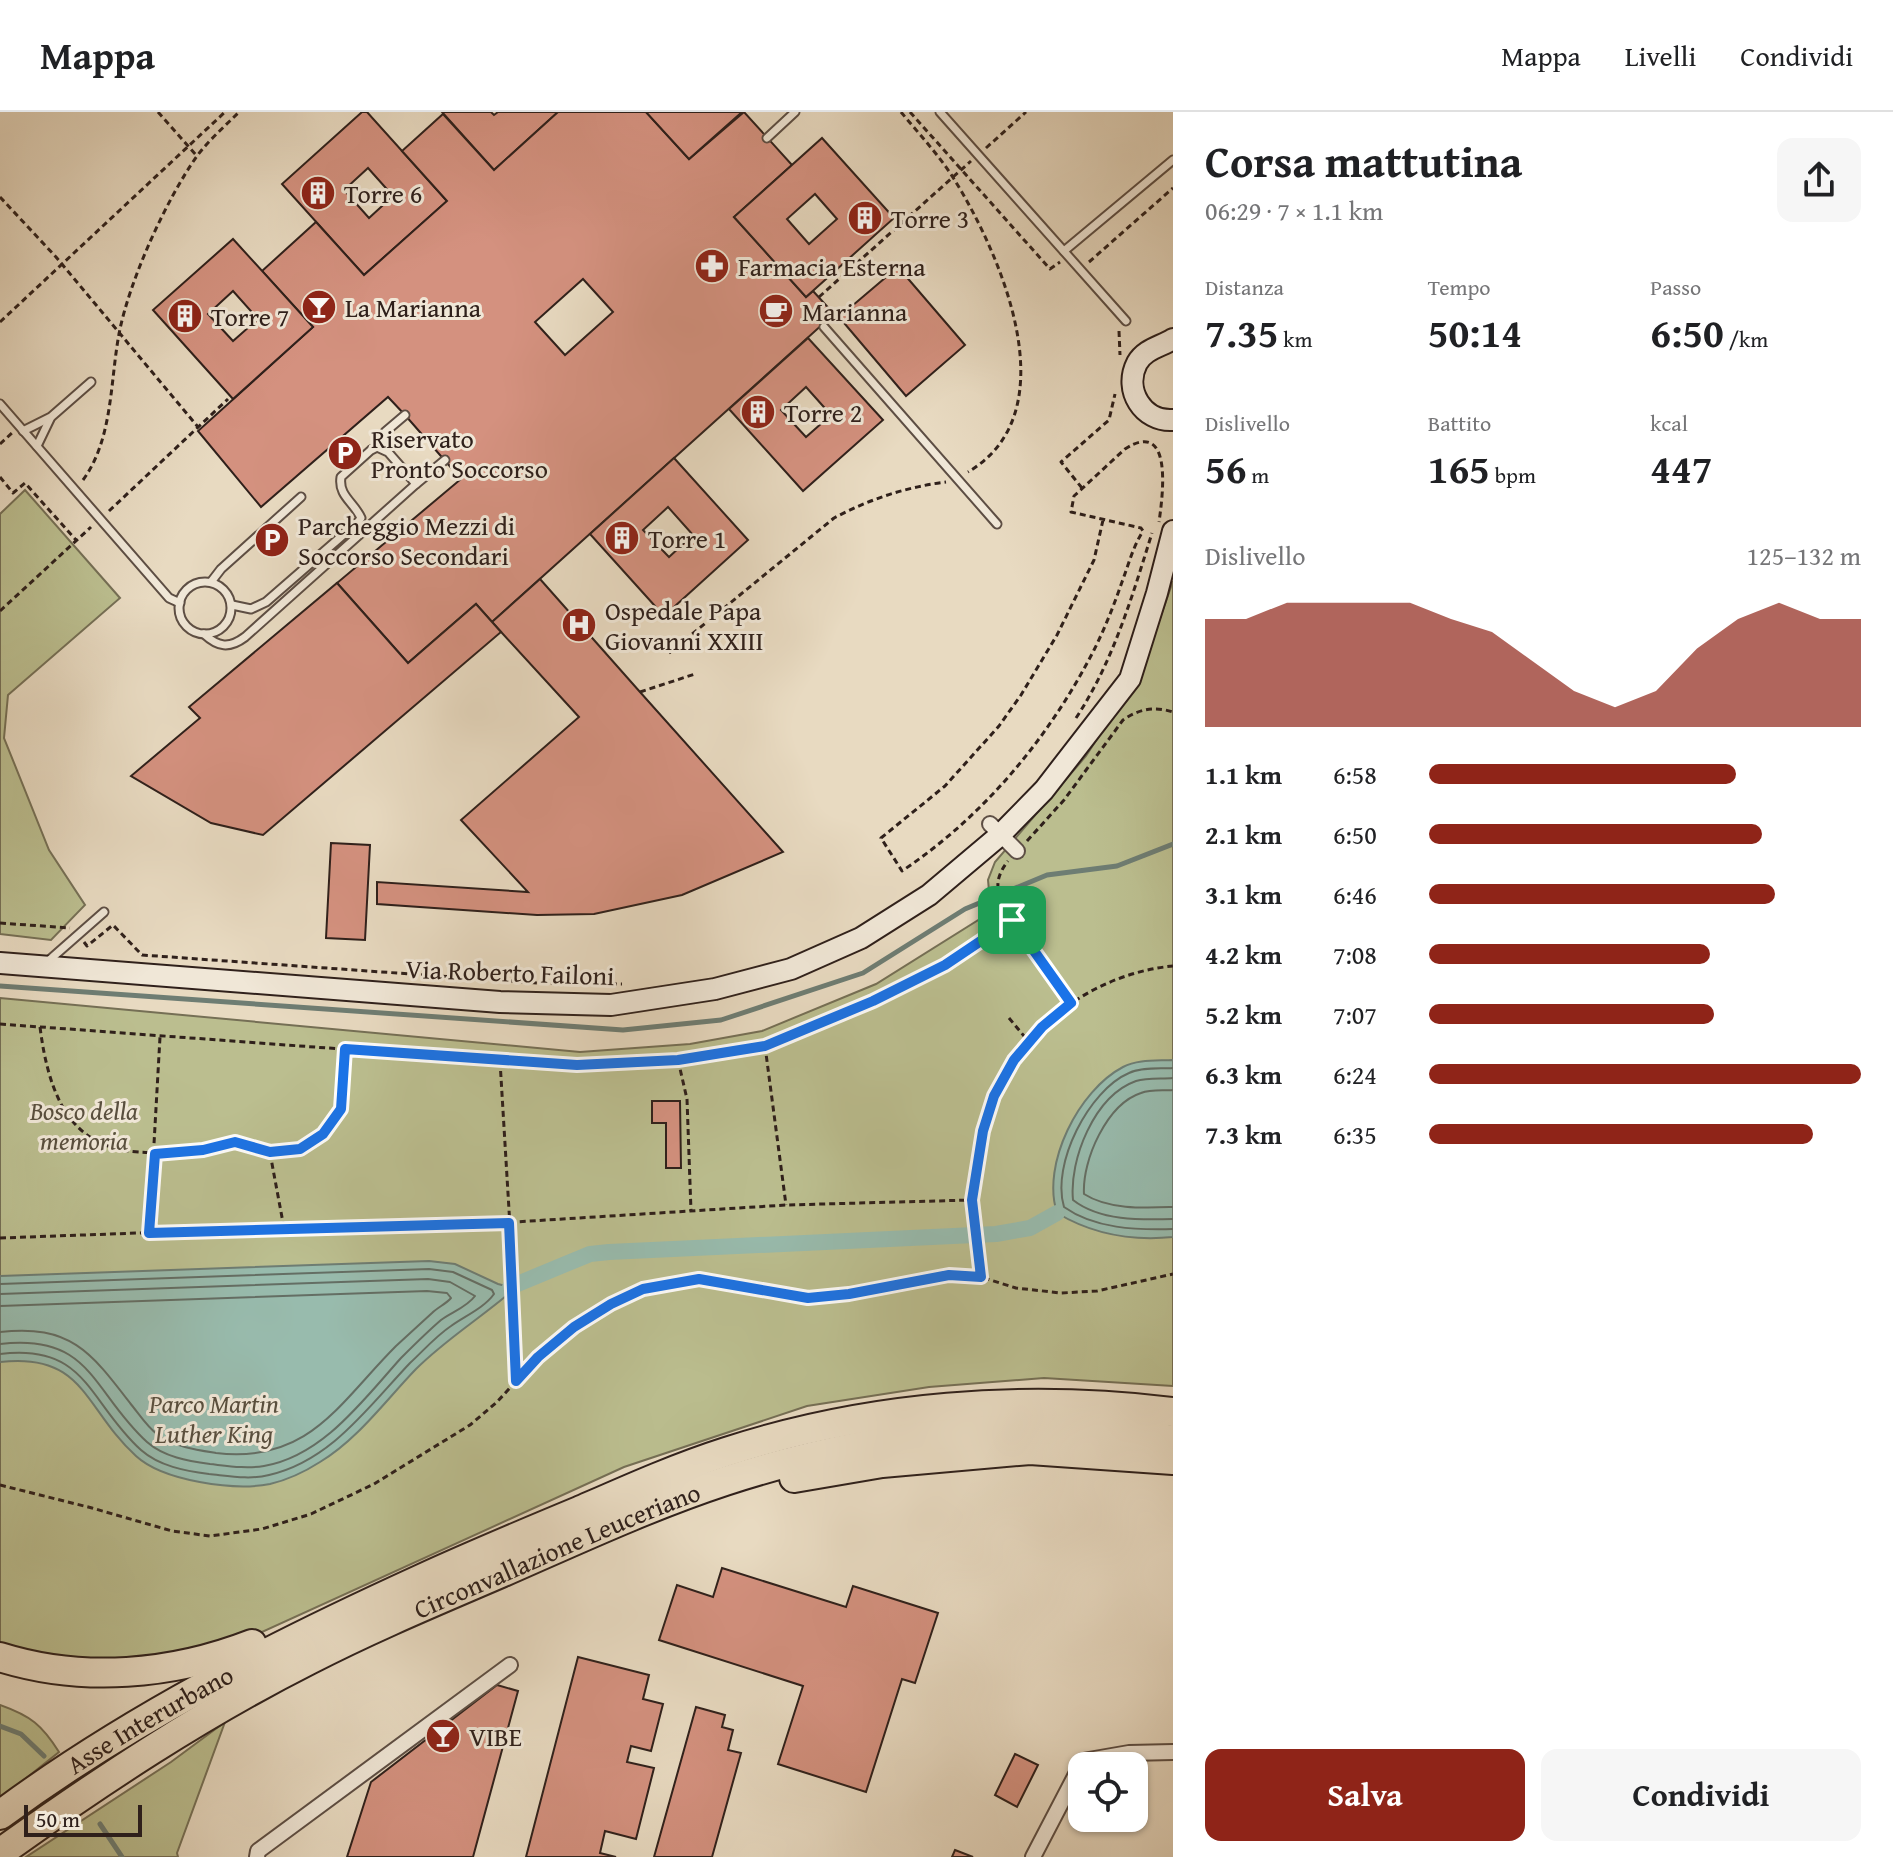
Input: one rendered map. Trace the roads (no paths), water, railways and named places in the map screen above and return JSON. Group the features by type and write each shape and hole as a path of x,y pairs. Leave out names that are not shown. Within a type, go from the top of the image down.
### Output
{"highway":[{"path":"1014,1402 1060,1390 1173,1399"},
{"path":"1014,1402 1115,1405 1173,1412"},
{"name":"Circonvallazione Leuceriano","path":"306,1631 620,1493 728,1451 798,1433 935,1409 1014,1402"},
{"name":"Circonvallazione Leuceriano","path":"0,1853 168,1739 308,1660 476,1584 723,1482 832,1451 887,1442 1013,1430 1070,1431 1173,1440"},
{"path":"668,1503 710,1501 779,1481 882,1463 1030,1450 1173,1460"},
{"path":"0,1657 23,1665 78,1673 126,1674 222,1655 282,1632 306,1631"},
{"name":"Asse Interurbano","path":"0,1815 124,1732 207,1683 306,1631"}],"street":[{"path":"1170,343 1154,347 1137,363 1132,376 1133,390 1140,406 1154,417 1173,420"},
{"name":"Via Roberto Failoni","path":"0,963 500,1002 611,1005 715,989 791,969 861,938 929,895 994,830 1044,790 1130,679 1157,593 1160,530"},
{"path":"994,830 1017,851"},
{"path":"257,1857 258,1851 510,1665"},
{"path":"1033,1857 1083,1761 1129,1753 1173,1752"}],"lane":[{"path":"767,138 795,112"},
{"path":"940,112 1126,321"},
{"path":"1064,251 1173,160"},
{"path":"824,327 997,524"},
{"path":"22,429 51,417 91,382"},
{"path":"0,404 169,598 180,603"},
{"path":"405,415 385,432 383,448 416,484"},
{"path":"37,446 51,417"},
{"path":"232,605 251,609 266,602 358,522 361,518 359,512 342,492 341,477 371,450 383,448"},
{"path":"204,634 219,631 225,626 232,605 225,590 211,582 202,582 187,589 180,603 182,620 187,627 204,634 213,643 231,645 245,637 445,460"},
{"path":"211,582 221,569 301,497"},
{"path":"43,966 104,912"}],"water":[{"path":"1173,1060 1173,1237 1143,1238 1113,1234 1084,1226 1057,1213 1053,1194 1054,1173 1059,1151 1079,1110 1107,1078 1123,1067 1148,1061"},
{"path":"429,1261 455,1264 510,1287 506,1296 427,1359 334,1453 309,1469 270,1484 219,1485 163,1472 136,1456 67,1375 50,1366 28,1361 0,1362 0,1276"}],"waterway":[{"path":"0,986 623,1030 721,1020 863,973 965,909 1047,875 1117,866 1173,844"},
{"path":"510,1287 590,1254 996,1234 1030,1228 1057,1213"},
{"path":"0,1726 21,1734 44,1756"},
{"path":"100,1824 122,1857"}],"place":[{"name":"Torre 6","path":"318,193"},
{"name":"Torre 3","path":"865,218"},
{"name":"Farmacia Esterna","path":"712,266"},
{"name":"La Marianna","path":"319,307"},
{"name":"Marianna","path":"776,311"},
{"name":"Torre 7","path":"185,316"},
{"name":"Torre 2","path":"758,412"},
{"name":"Riservato Pronto Soccorso","path":"345,453"},
{"name":"Torre 1","path":"622,538"},
{"name":"Parcheggio Mezzi di Soccorso Secondari","path":"272,540"},
{"name":"Ospedale Papa Giovanni XXIII","path":"579,625"},
{"name":"VIBE","path":"443,1736"}],"park label":[{"name":"Bosco della memoria","path":"84,1125"},
{"name":"Parco Martin Luther King","path":"214,1418"}]}
